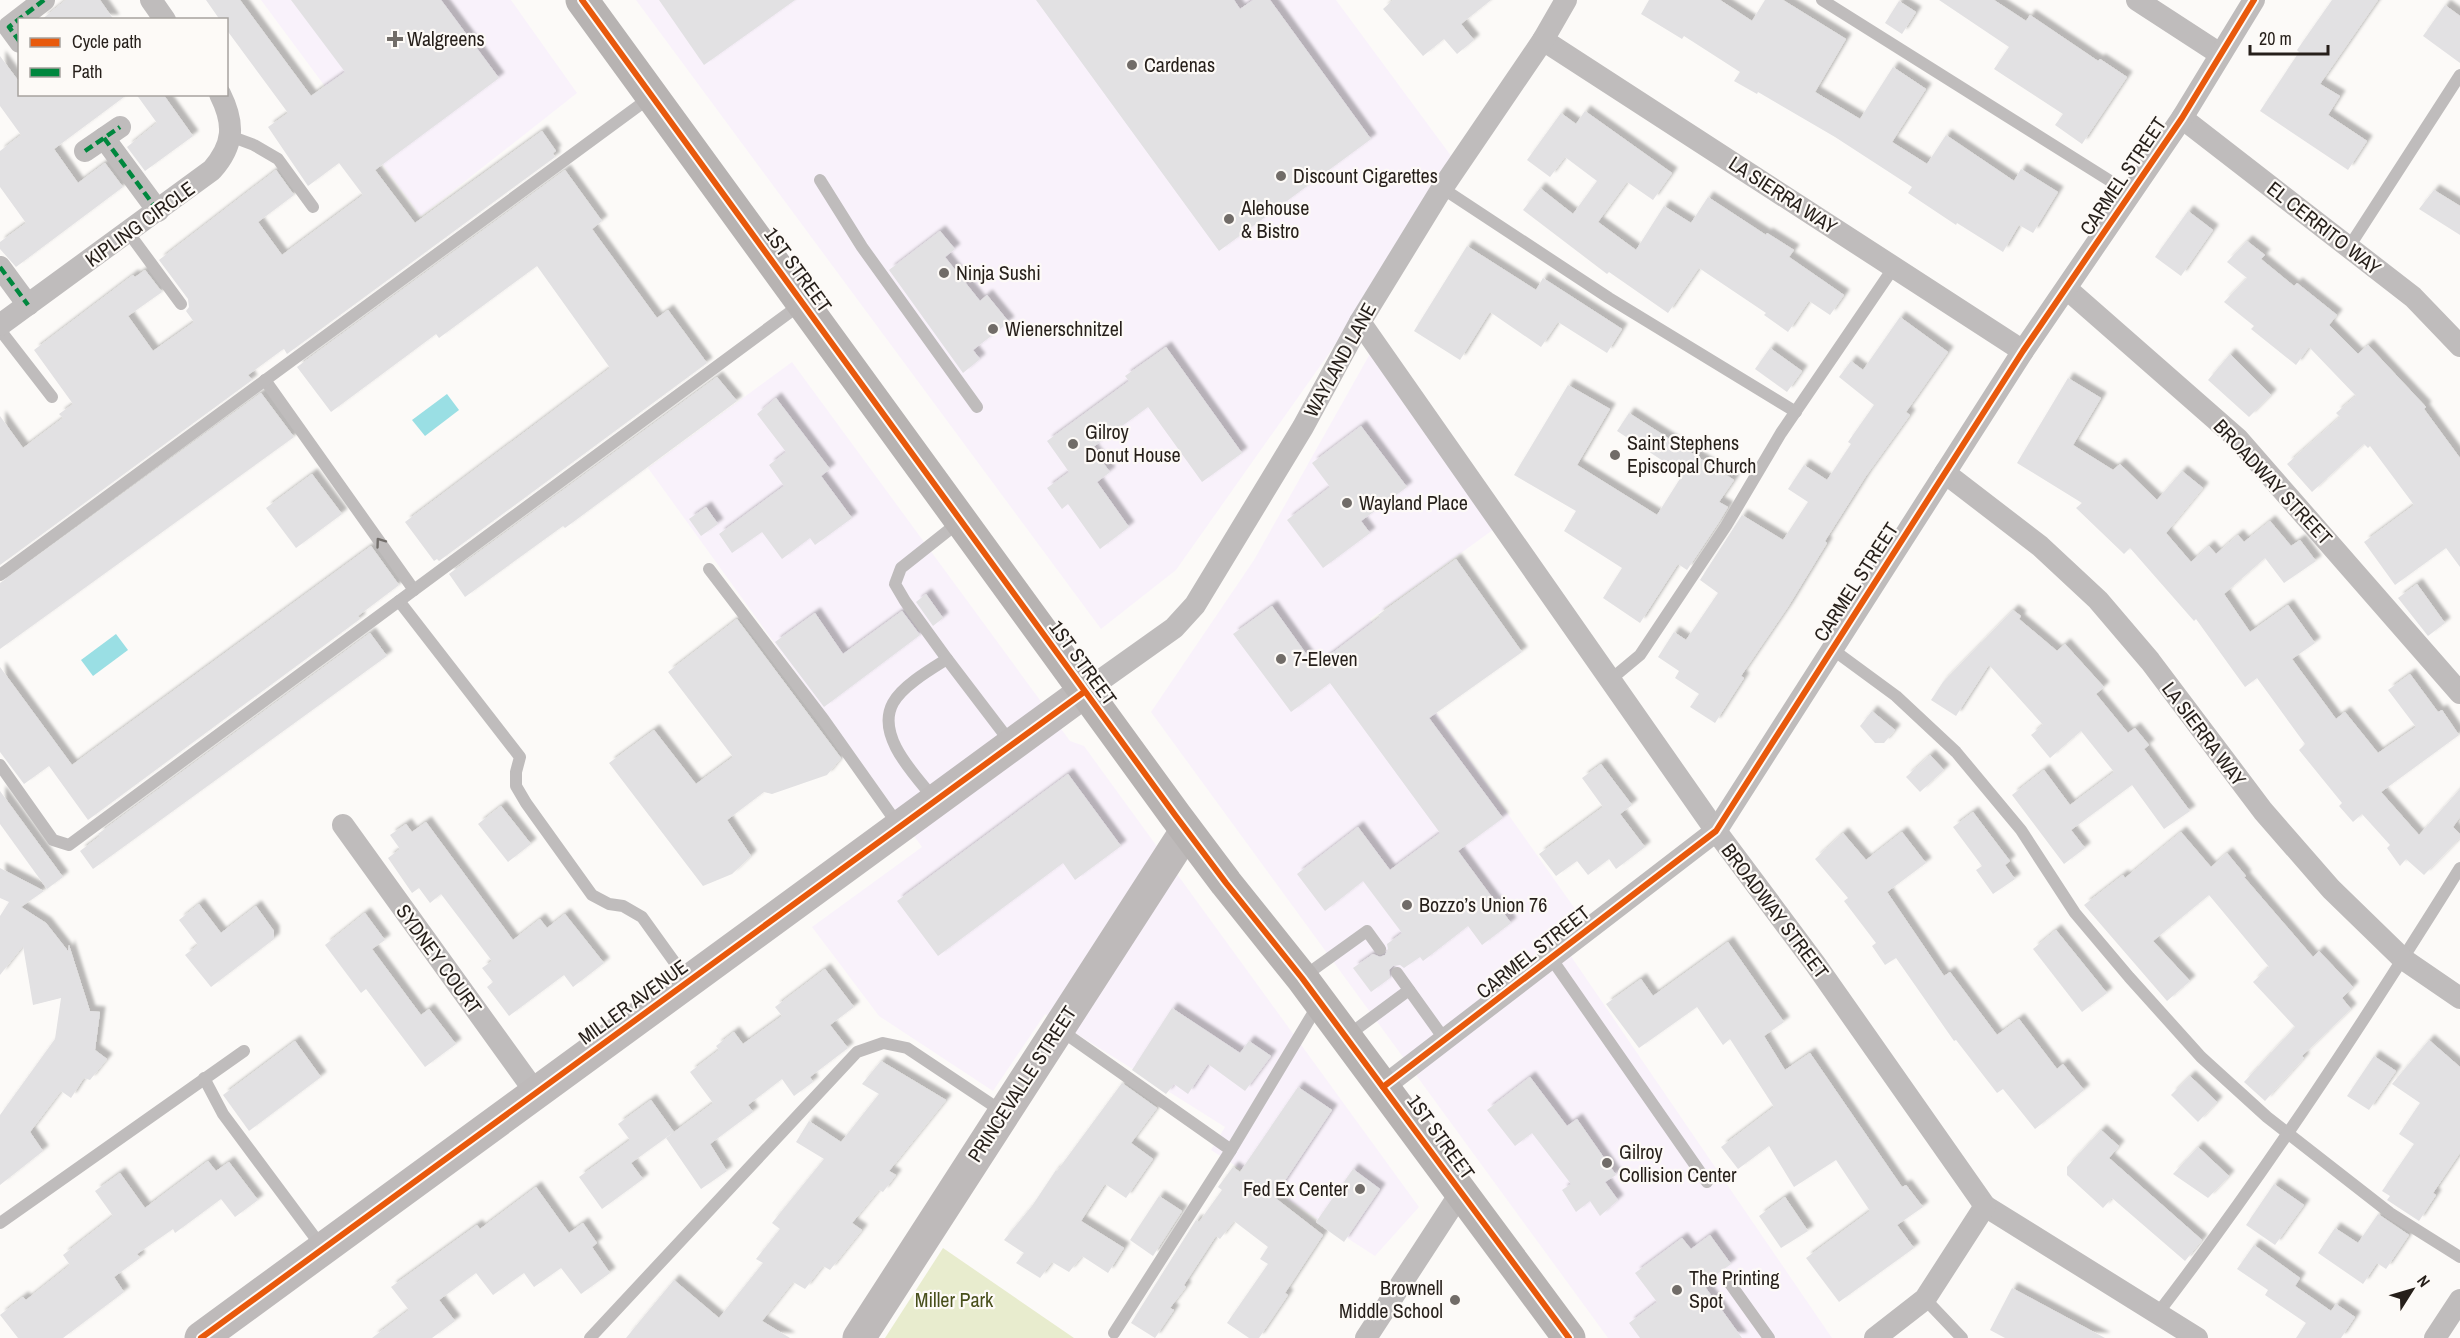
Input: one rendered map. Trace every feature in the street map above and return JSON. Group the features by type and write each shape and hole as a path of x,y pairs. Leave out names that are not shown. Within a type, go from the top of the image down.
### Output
{"main road":[{"name":"1ST STREET","path":"582,0 1186,831 1311,989 1569,1338"}],"street":[{"path":"21,18 44,0"},
{"path":"151,0 164,18"},
{"name":"WAYLAND LANE","path":"1084,692 1174,628 1196,604 1303,427 1360,322 1442,188 1543,40 1566,0"},
{"path":"2137,0 2220,54"},
{"name":"CARMEL STREET","path":"1383,1087 1716,831 2023,351 2182,118 2254,0"},
{"path":"18,20 9,27 18,39"},
{"name":"LA SIERRA WAY","path":"1543,40 2023,351"},
{"path":"221,96 229,112 230,136"},
{"name":"EL CERRITO WAY","path":"2182,118 2413,297 2460,346"},
{"path":"85,151 112,133 158,211"},
{"name":"KIPLING CIRCLE","path":"0,328 212,170 221,160 230,136"},
{"path":"0,267 28,305"},
{"name":"BROADWAY STREET","path":"2067,289 2238,439 2460,693"},
{"name":"BROADWAY STREET","path":"1360,322 1716,831 1816,965 1985,1206 2197,1338"},
{"name":"LA SIERRA WAY","path":"1945,473 2040,546 2098,600 2150,661 2262,811 2331,889 2403,958 2460,998"},
{"name":"MILLER AVENUE","path":"201,1338 1084,692"},
{"name":"SYDNEY COURT","path":"343,825 536,1093"},
{"name":"PRINCEVALLE STREET","path":"859,1338 1186,831"},
{"path":"1366,1338 1461,1192"},
{"path":"1875,1338 1925,1299 1985,1206"},
{"path":"2435,1338 2460,1302"}],"lane":[{"path":"1822,0 2131,194"},
{"path":"2349,247 2460,75"},
{"path":"0,574 652,96"},
{"path":"230,136 254,145 278,159 313,207"},
{"path":"820,180 862,247 977,407"},
{"path":"1442,188 1609,298 1796,412"},
{"path":"128,232 181,304"},
{"path":"1610,680 1640,655 1725,526 1796,412 1894,267"},
{"path":"0,765 53,840 69,844 802,303"},
{"path":"0,328 52,397"},
{"path":"264,380 414,590"},
{"path":"960,521 901,568 895,584 905,602 1011,744"},
{"path":"709,569 824,720 900,827"},
{"path":"399,601 520,757 516,772 516,786 592,895 609,904 633,910 642,917 689,982"},
{"path":"1832,649 1896,696 1956,752 2021,830 2075,913 2201,1057 2287,1133 2390,1213 2460,1257"},
{"path":"935,801 897,752 888,731 892,703 915,679 947,659"},
{"path":"2158,1313 2227,1223 2460,868"},
{"path":"1114,1333 1231,1150 1311,989 1367,931 1380,949"},
{"path":"1551,958 1707,1182"},
{"path":"1397,973 1445,1040"},
{"path":"1346,1036 1409,990"},
{"path":"1058,1029 1231,1150"},
{"path":"590,1338 857,1052 883,1042 906,1048 1003,1112"},
{"path":"0,1223 244,1051"},
{"path":"204,1078 223,1114 323,1249"},
{"path":"1729,1282 1769,1338"},
{"path":"1925,1299 1962,1338"}],"shaded area":[{"path":"261,0 511,0 577,93 421,216"},
{"path":"636,0 1336,0 1460,168 1176,570 1101,629"},
{"path":"1371,352 1501,524 1370,619 1590,930 1566,949 1832,1338 1608,1338 1151,712 1254,560"},
{"path":"792,362 1070,741 1084,746 1419,1207 1375,1256 1211,1150 1225,1127 1045,1014 993,1091 879,1016 812,927 922,847 648,468"}],"green space":[{"name":"Miller Park","path":"943,1248 1074,1338 885,1338"}],"water":[{"path":"447,394 459,410 425,436 412,420"},
{"path":"116,634 128,650 93,676 81,660"}],"building":[{"path":"66,0 100,0 113,18 44,18"},
{"path":"206,0 240,0 311,96 345,72 291,0 441,0 499,78 375,170 415,223 542,131 556,151 553,153 555,157 287,354 284,349 282,350 248,375 252,380 0,565 0,416 23,448 63,418 59,414 73,404 34,350 133,275 135,277 145,270 162,292 128,316 153,351 194,322 186,311 189,307 188,299 159,260 276,170 294,195 258,222 282,255 363,195 339,163 308,186 268,127 288,113 228,32 228,18 219,18"},
{"path":"659,0 795,0 704,65"},
{"path":"1036,0 1234,0 1240,9 1253,0 1270,0 1371,139 1219,251"},
{"path":"1393,0 1491,0 1461,24 1474,40 1457,54 1444,39 1423,56 1383,9"},
{"path":"1649,0 1720,0 1752,21 1765,0 1783,0 1846,39 1815,92 1860,119 1893,67 1926,89 1892,142 1927,164 1946,135 2014,181 2021,169 2058,192 2033,233 2019,225 2003,252 1957,223 1956,225 1908,193 1912,187 1835,137 1758,92 1757,94 1734,81 1740,72 1684,36 1682,39 1641,14"},
{"path":"1939,0 1994,0 2026,21 2030,15 2098,61 2100,59 2127,77 2082,144 2055,125 2063,114 1994,69 2009,47"},
{"path":"2332,0 2378,0 2320,84 2340,96 2328,115 2367,141 2348,170 2260,111 2299,52 2297,50"},
{"path":"1899,1 1916,12 1902,34 1885,23"},
{"path":"2445,5 2460,16 2460,63 2423,36"},
{"path":"0,56 18,80 18,96 125,96 54,149 78,183 105,163 123,187 16,267 0,249 0,242 26,223 0,187 0,151 21,135 0,106"},
{"path":"137,96 164,96 193,136 145,171 127,147 157,123"},
{"path":"1585,111 1672,173 1653,200 1627,182 1598,222 1636,250 1664,206 1691,223 1708,197 1766,235 1767,233 1794,250 1789,257 1844,295 1830,315 1809,301 1788,332 1764,315 1766,313 1699,268 1668,313 1609,272 1607,274 1523,210 1540,188 1573,214 1597,181 1565,157 1550,177 1527,160 1561,113 1576,124"},
{"path":"565,170 602,221 592,229 657,318 668,310 707,363 439,561 437,559 434,561 405,522 610,368 537,266 439,338 436,334 331,412 297,367"},
{"path":"2434,190 2460,206 2460,235 2419,209"},
{"path":"2188,211 2213,230 2181,276 2155,257"},
{"path":"940,231 955,249 945,257 980,301 987,295 1009,322 973,350 980,359 963,373 889,270"},
{"path":"2247,241 2265,255 2261,259 2294,286 2297,283 2337,315 2329,325 2358,354 2368,345 2426,407 2424,409 2460,458 2460,567 2446,548 2395,585 2364,542 2414,505 2370,446 2368,448 2364,444 2312,492 2287,464 2340,417 2336,413 2356,396 2309,347 2296,365 2251,329 2254,326 2224,302 2247,278 2227,262"},
{"path":"1467,246 1536,290 1543,278 1622,329 1607,353 1558,322 1541,347 1490,312 1460,360 1414,331"},
{"path":"1900,317 1948,352 1906,412 1910,415 1866,476 1825,541 1827,543 1788,607 1741,676 1744,678 1715,723 1690,707 1699,694 1675,678 1679,671 1658,657 1674,632 1686,640 1718,593 1700,580 1742,515 1783,540 1808,502 1788,489 1804,465 1827,480 1851,444 1848,442 1874,405 1839,377 1851,361 1863,370"},
{"path":"1166,347 1242,453 1202,482 1148,407 1092,448 1110,472 1097,482 1129,527 1100,549 1068,504 1062,509 1047,488 1069,472 1047,441 1129,381 1125,376"},
{"path":"1770,348 1802,371 1787,392 1755,369"},
{"path":"2230,354 2271,395 2249,417 2208,380"},
{"path":"717,377 737,401 565,528 563,526 465,597 449,574"},
{"path":"2068,378 2101,398 2073,445 2113,470 2120,464 2157,500 2182,471 2203,488 2166,533 2191,562 2209,546 2216,554 2238,535 2244,542 2270,521 2291,546 2300,540 2316,561 2284,583 2265,558 2224,594 2250,632 2288,605 2315,643 2292,659 2336,719 2345,712 2378,753 2416,727 2388,690 2410,674 2438,712 2442,710 2459,735 2381,792 2419,835 2460,789 2460,817 2453,827 2460,834 2460,838 2424,875 2406,859 2400,866 2387,848 2390,845 2362,814 2353,822 2339,806 2342,803 2299,750 2305,744 2257,678 2245,687 2196,619 2194,621 2130,548 2124,554 2076,508 2082,503 2017,463"},
{"path":"1568,385 1610,409 1577,465 1657,515 1683,474 1617,431 1629,413 1734,480 1719,502 1728,507 1719,522 1687,570 1678,564 1640,623 1603,598 1622,568 1564,531 1576,511 1514,475"},
{"path":"261,393 294,437 0,649 0,583"},
{"path":"776,398 830,469 821,476 852,518 815,545 810,538 782,559 762,532 732,553 719,534 784,486 769,465 786,452 757,414"},
{"name":"Wayland Place","path":"1361,426 1407,487 1361,521 1370,533 1323,568 1287,520 1330,487 1312,463"},
{"path":"312,474 342,514 296,548 266,508"},
{"path":"706,507 718,524 701,536 689,519"},
{"path":"371,546 399,585 358,616 360,619 88,820 49,766 24,784 0,752 0,667 72,765"},
{"path":"1456,559 1522,652 1429,718 1503,818 1458,851 1511,923 1482,945 1468,926 1423,961 1420,957 1404,968 1400,965 1393,966 1389,970 1390,978 1371,992 1353,968 1373,954 1380,957 1385,955 1388,949 1387,944 1402,933 1363,881 1325,911 1297,874 1358,827 1390,870 1440,833 1330,683 1291,712 1233,634 1272,606 1315,666 1380,617 1378,615"},
{"path":"2417,584 2445,623 2428,636 2398,598"},
{"path":"926,594 943,618 933,626 916,602"},
{"path":"2013,610 2021,616 2019,619 2057,651 2065,644 2104,687 2096,694 2128,733 2135,728 2149,745 2144,749 2190,811 2164,829 2132,785 2071,830 2085,848 2064,864 2012,795 2044,770 2070,805 2114,772 2081,731 2050,758 2031,735 2043,725 1989,665 1956,716 1931,700 1943,682"},
{"path":"902,611 920,635 824,707 775,642 815,613 843,654"},
{"path":"737,619 841,758 827,775 772,794 764,792 727,820 751,856 732,874 703,886 609,763 654,730 696,784 733,757 668,672"},
{"path":"370,633 387,656 93,869 80,851 100,836 98,834"},
{"path":"1872,711 1895,730 1884,743 1875,743 1860,726"},
{"path":"1930,755 1944,770 1920,792 1906,777"},
{"path":"1601,764 1632,805 1620,814 1645,847 1616,869 1609,859 1588,875 1577,861 1556,876 1539,854 1603,807 1582,778"},
{"path":"1068,774 1121,846 1075,880 1063,863 938,956 897,901"},
{"path":"0,791 63,877 47,889 0,824"},
{"path":"501,806 531,844 508,862 478,824"},
{"path":"1973,812 2010,861 2005,865 2015,879 1993,894 1976,870 1982,866 1953,827"},
{"path":"426,822 513,940 540,919 547,928 565,914 604,963 573,987 564,975 509,1016 487,987 493,982 482,968 492,961 441,894 430,903 419,888 412,893 388,858 400,849 390,835 406,824 412,832"},
{"path":"1902,832 1926,863 1887,892 1944,976 1950,972 1997,1035 2019,1019 2057,1069 2063,1064 2084,1090 2035,1129 2003,1089 1997,1093 1956,1040 1954,1041 1896,958 1885,965 1872,946 1876,943 1844,901 1848,898 1815,859 1843,833 1866,860"},
{"path":"2181,832 2211,867 2227,853 2246,876 2244,877 2313,957 2319,951 2353,987 2342,998 2351,1009 2302,1056 2304,1058 2265,1101 2244,1082 2295,1027 2253,982 2269,967 2209,895 2153,941 2190,981 2167,1001 2084,905 2123,875 2125,878"},
{"path":"0,868 44,891 21,907 46,923 68,951 69,945 90,1011 100,1012 95,1050 107,1059 90,1080 84,1078 71,1098 61,1091 30,1132 43,1151 0,1185 0,1115 55,1039 61,998 33,1005 23,946 0,975 0,916 9,902 0,898"},
{"path":"199,904 221,933 256,906 274,931 274,939 211,987 185,955 198,945 179,920"},
{"path":"365,913 385,940 372,949 421,1015 429,1009 456,1044 425,1067 366,989 361,993 325,945"},
{"path":"2056,930 2107,993 2082,1012 2033,949"},
{"path":"1728,942 1784,1022 1764,1036 1785,1070 1810,1053 1902,1187 1906,1185 1923,1207 1897,1225 1914,1248 1839,1302 1806,1258 1870,1211 1836,1160 1794,1187 1769,1146 1738,1169 1721,1147 1774,1107 1730,1039 1723,1045 1697,1007 1639,1048 1606,1004 1641,979 1653,996"},
{"path":"825,969 854,1007 830,1025 848,1048 810,1077 813,1082 794,1096 782,1079 748,1105 753,1112 710,1144 727,1171 701,1189 666,1138 713,1103 690,1072 719,1050 716,1046 734,1032 743,1044 782,1016 775,1007"},
{"path":"1172,1008 1240,1053 1249,1041 1271,1056 1245,1091 1208,1064 1188,1094 1174,1084 1166,1094 1132,1070"},
{"path":"2429,1040 2460,1067 2460,1153 2433,1193 2436,1195 2419,1221 2387,1200 2390,1196 2382,1191 2414,1144 2399,1134 2420,1103 2392,1084"},
{"path":"295,1041 321,1077 249,1131 223,1095"},
{"path":"2374,1056 2396,1071 2369,1110 2347,1096"},
{"path":"881,1061 946,1100 889,1171 896,1175 883,1192 879,1190 852,1223 862,1230 830,1270 823,1266 805,1289 793,1282 762,1321 790,1338 626,1338 674,1280 719,1318 763,1263 756,1259 780,1229 772,1223 824,1159 796,1142 809,1121 841,1142 879,1094 862,1084"},
{"path":"2190,1076 2217,1102 2198,1122 2171,1095"},
{"path":"1530,1077 1567,1126 1577,1119 1616,1175 1605,1182 1618,1200 1600,1216 1590,1201 1576,1212 1562,1190 1571,1184 1532,1133 1515,1146 1487,1110"},
{"path":"1122,1083 1157,1108 1131,1143 1153,1159 1126,1198 1105,1184 1081,1221 1124,1248 1108,1273 1082,1256 1069,1272 1052,1262 1040,1278 1016,1263 1024,1253 1004,1240 1032,1206 1056,1170"},
{"path":"1298,1087 1332,1110 1274,1197 1323,1235 1285,1293 1288,1295 1259,1338 1249,1338 1227,1323 1268,1264 1260,1259 1268,1247 1234,1221 1220,1239 1216,1236 1184,1285 1186,1287 1170,1308 1174,1310 1155,1338 1131,1323 1196,1220 1199,1222 1222,1190 1218,1187 1233,1167 1240,1172"},
{"path":"651,1100 674,1132 631,1163 643,1179 602,1209 579,1177 630,1140 618,1124"},
{"path":"2101,1130 2119,1146 2109,1158 2202,1240 2185,1261 2112,1198 2103,1208 2067,1175 2067,1167"},
{"path":"2198,1147 2229,1176 2208,1198 2173,1174"},
{"path":"208,1161 216,1171 229,1162 258,1200 235,1217 221,1199 175,1233 173,1229 137,1254 140,1258 114,1277 124,1292 63,1338 18,1338 0,1315 23,1297 26,1300 70,1265 63,1255 113,1216 95,1191 120,1173 145,1208"},
{"path":"1353,1169 1380,1189 1344,1242 1316,1222"},
{"path":"2274,1184 2304,1205 2275,1245 2246,1225"},
{"path":"536,1187 569,1233 583,1223 597,1243 592,1247 610,1273 581,1294 561,1268 534,1287 524,1273 493,1295 476,1273 439,1300 455,1321 432,1338 372,1338 409,1310 391,1287 477,1225 480,1229"},
{"path":"1159,1196 1182,1211 1153,1256 1130,1240"},
{"path":"1785,1197 1808,1231 1781,1248 1759,1216"},
{"path":"2378,1214 2409,1235 2386,1269 2377,1263 2363,1284 2318,1253 2335,1228 2358,1243"},
{"name":"The Printing Spot","path":"1710,1235 1731,1264 1703,1284 1742,1338 1640,1338 1629,1323 1657,1302 1635,1273 1682,1238 1691,1249"},
{"path":"2254,1245 2300,1278 2295,1286 2331,1311 2336,1304 2355,1317 2341,1338 2296,1338 2306,1323 2265,1295 2268,1290 2237,1269"},
{"path":"2012,1288 2105,1338 2005,1338 1990,1330"}],"marked path":[{"path":"21,18 44,0"},
{"path":"18,20 9,27 18,39"},
{"path":"85,151 120,127"},
{"path":"104,138 158,211"},
{"path":"0,267 28,305"}],"cycle path":[{"path":"582,0 1175,815 1302,978 1569,1338"},
{"path":"1383,1087 1716,831 2023,351 2182,118 2254,0"},
{"path":"201,1338 1084,692"}],"place":[{"name":"Walgreens","path":"395,39"},
{"name":"Cardenas","path":"1132,65"},
{"name":"Discount Cigarettes","path":"1281,176"},
{"name":"Alehouse & Bistro","path":"1229,219"},
{"name":"Ninja Sushi","path":"944,273"},
{"name":"Wienerschnitzel","path":"993,329"},
{"name":"Gilroy Donut House","path":"1073,444"},
{"name":"Saint Stephens Episcopal Church","path":"1615,455"},
{"name":"Wayland Place","path":"1347,503"},
{"name":"7-Eleven","path":"1281,659"},
{"name":"Bozzo’s Union 76","path":"1407,905"},
{"name":"Gilroy Collision Center","path":"1607,1163"},
{"name":"Fed Ex Center","path":"1360,1189"},
{"name":"The Printing Spot","path":"1677,1290"},
{"name":"Brownell Middle School","path":"1455,1300"}]}
